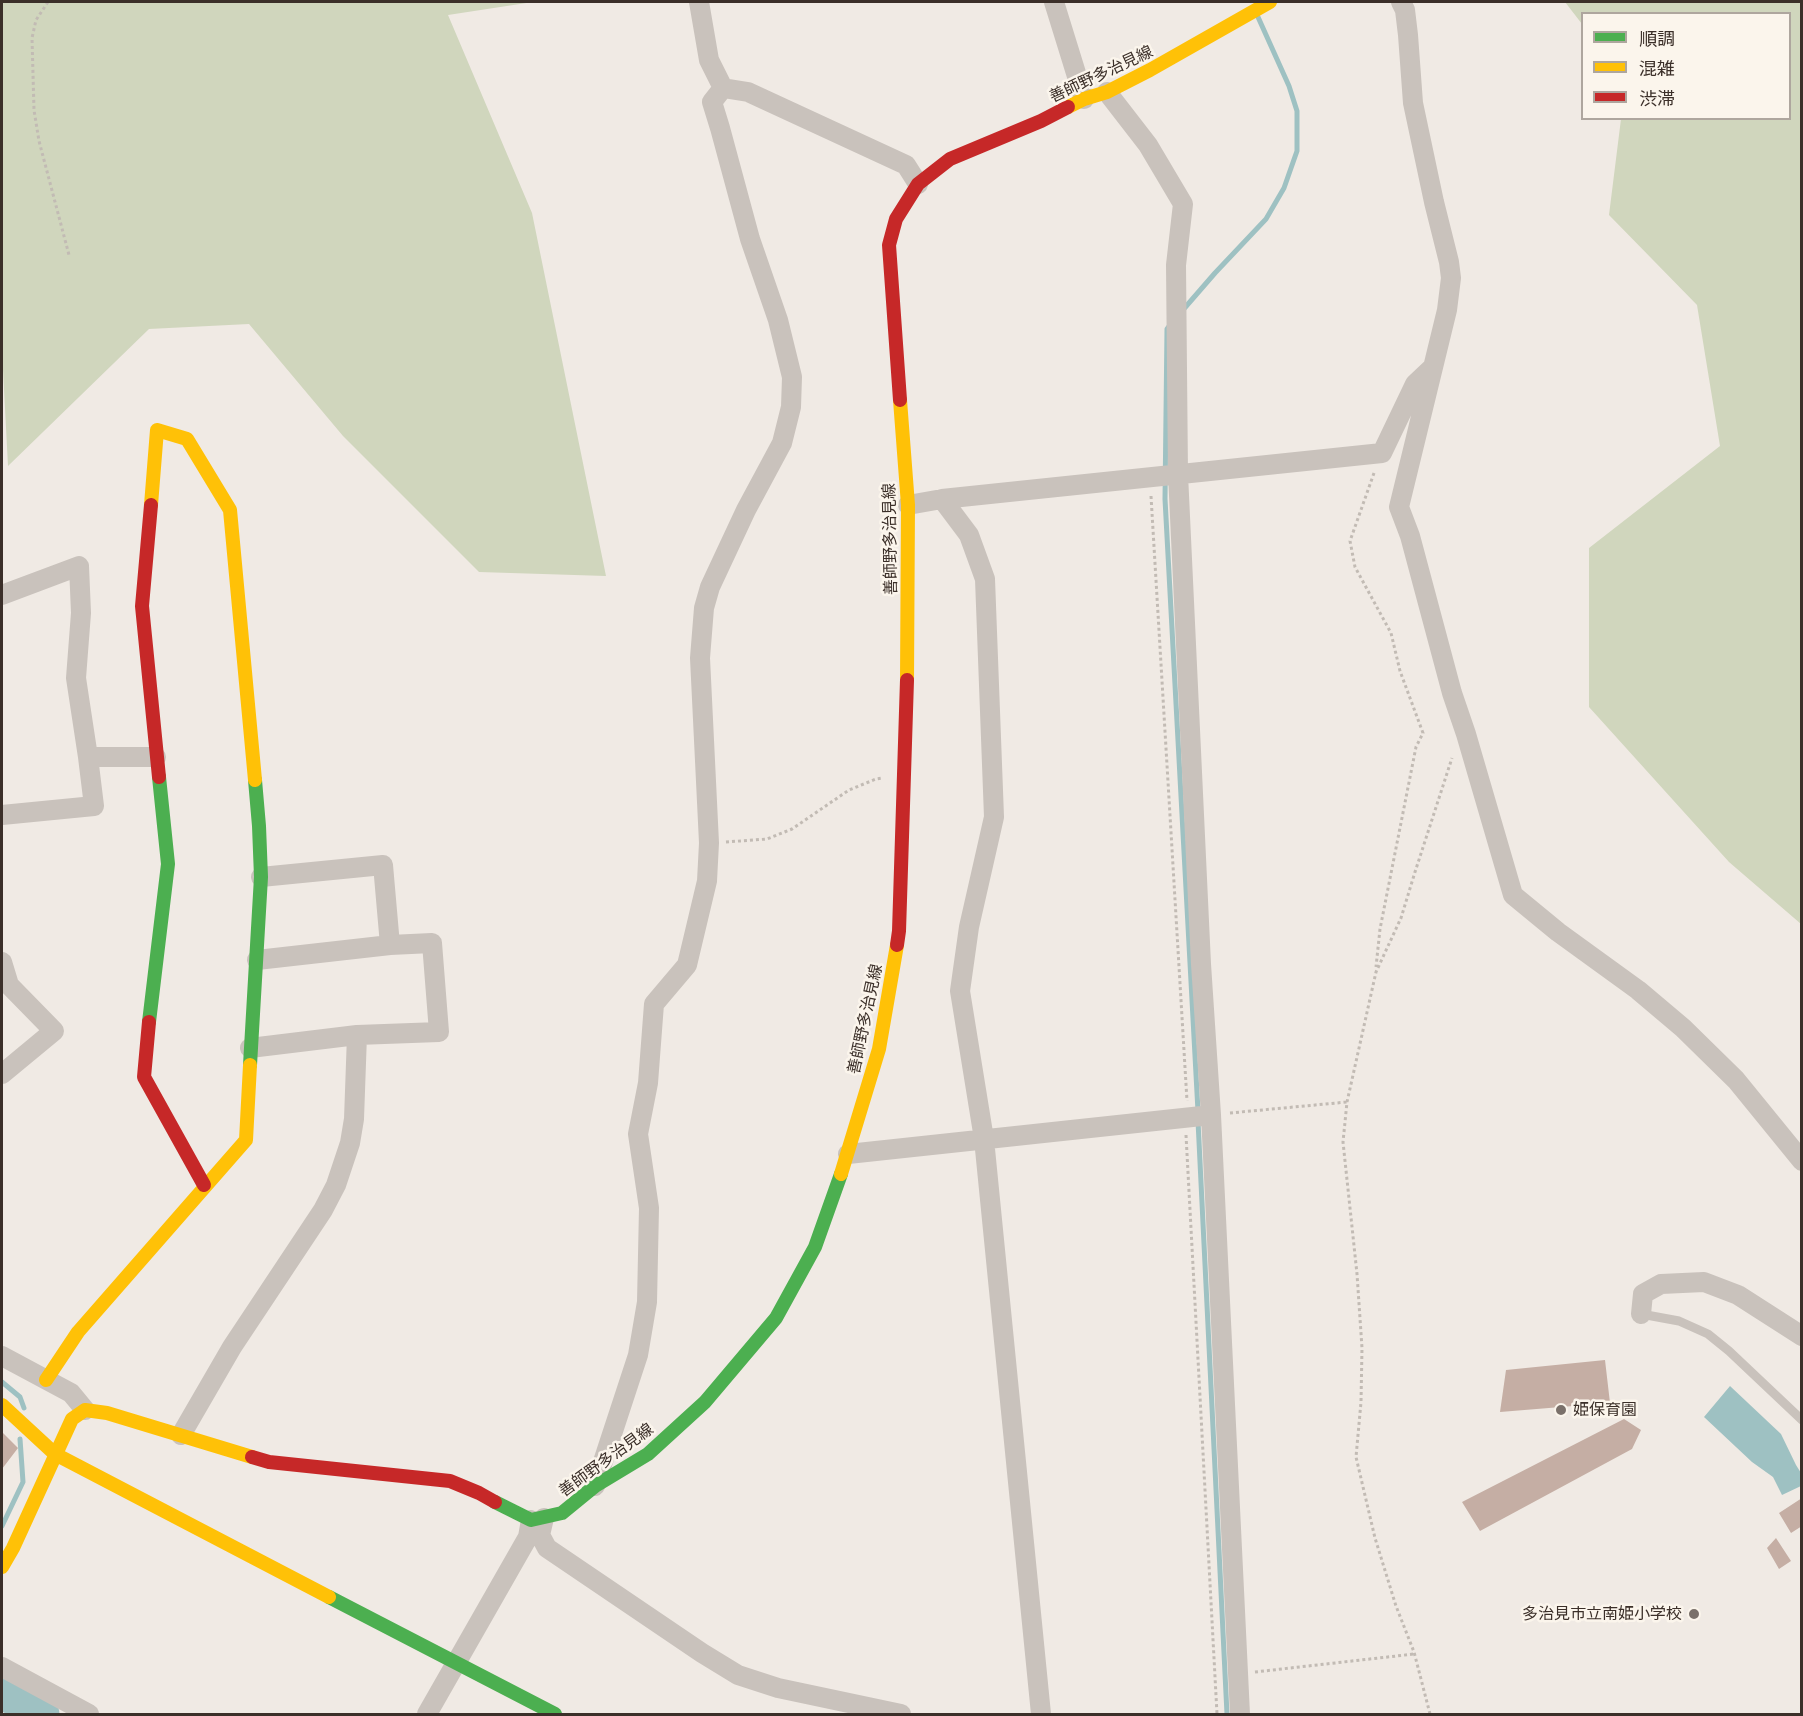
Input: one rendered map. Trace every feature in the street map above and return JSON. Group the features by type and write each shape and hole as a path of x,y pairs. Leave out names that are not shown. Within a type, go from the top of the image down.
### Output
{"main road":[{"name":"善師野多治見線","path":"537,1519 562,1512 595,1486 648,1454 705,1402 776,1318 815,1247 848,1154 879,1049 899,931 907,688 908,505 889,245 896,219 918,184 950,159 1041,121 1084,99 1107,92 1268,3"},
{"path":"46,1380 78,1332 204,1185 246,1140 261,877 257,803 230,510 187,439 157,430 142,606 168,864 144,1077 204,1185"},
{"path":"2,1405 55,1454 555,1714"},
{"path":"2,1568 72,1419 85,1410 107,1413 268,1462 450,1481 479,1493 510,1511 537,1519"}],"street":[{"path":"699,2 709,60 723,88"},
{"path":"1054,2 1084,99"},
{"path":"1401,2 1405,10 1408,34 1413,103 1451,278 1447,310 1399,507 1410,536 1449,682 1513,895 1557,932 1638,990 1683,1028 1736,1080 1802,1161"},
{"path":"723,88 748,92 906,165 918,184"},
{"path":"595,1486 638,1355 646,1302 649,1208 638,1134 648,1083 654,1004 687,965 706,881 709,843 700,658 704,608 710,587 746,510 782,443 791,407 792,377 778,320 750,239 712,102 723,88"},
{"path":"1107,92 1148,145 1183,204 1176,265 1177,474 1240,1714"},
{"path":"908,505 942,499 1151,476 1382,453 1415,384 1433,367"},
{"path":"942,499 969,535 985,579 994,817 969,927 960,992 984,1138 1041,1714"},
{"path":"2,595 79,566 81,613 76,678 94,806 2,815"},
{"path":"88,757 156,757"},
{"path":"261,877 383,865 390,945"},
{"path":"250,1048 357,1035 439,1032 432,943 390,945 257,960"},
{"path":"2,962 9,985 54,1031 2,1074"},
{"path":"181,1435 232,1347 323,1210 336,1185 350,1143 354,1119 357,1035"},
{"path":"848,1154 1211,1115"},
{"path":"1641,1314 1642,1294 1661,1284 1704,1282 1738,1295 1802,1336"},
{"path":"2,1356 70,1393 85,1410"},
{"path":"427,1714 537,1519"},
{"path":"537,1519 540,1535 547,1548 738,1675 778,1688 901,1714"},
{"path":"2,1667 89,1714"}],"lane":[{"path":"1641,1314 1679,1321 1708,1334 1802,1419"}],"path":[{"path":"48,2 36,20 32,38 34,110 39,141 69,255"},
{"path":"1382,453 1350,541 1355,567 1390,633 1400,671 1423,733 1416,747 1380,929 1376,972 1347,1102 1343,1142 1357,1274 1362,1348 1361,1402 1356,1457 1375,1538 1414,1654 1430,1714"},
{"path":"1151,476 1217,1714"},
{"path":"1376,972 1401,918 1458,741 1466,734"},
{"path":"709,843 768,840 792,829 849,790 876,779 904,776"},
{"path":"1211,1115 1347,1102"},
{"path":"1238,1674 1414,1654"}],"green space":[{"path":"2,2 533,2 448,15 532,213 606,576 479,572 343,436 249,324 149,329 8,466 2,351"},
{"path":"1565,2 1801,2 1801,924 1729,862 1589,707 1589,548 1720,446 1697,305 1609,215 1621,120 1791,120 1791,12 1581,12 1581,23"}],"water":[{"path":"1730,1386 1781,1434 1801,1473 1801,1486 1782,1495 1773,1477 1752,1462 1704,1417"}],"building":[{"path":"1605,1360 1610,1403 1500,1412 1506,1370"},
{"path":"1624,1419 1641,1430 1632,1449 1480,1531 1462,1502"},
{"path":"2,1432 18,1448 2,1469"},
{"path":"1802,1498 1802,1526 1791,1533 1779,1513"},
{"path":"1776,1538 1791,1561 1779,1569 1767,1548"}],"waterway":[{"path":"1182,311 1266,219 1284,188 1297,151 1297,111 1289,86 1258,17"},
{"path":"1170,325 1167,329 1165,499 1198,1111"},
{"path":"1198,1121 1227,1714"},
{"path":"2,1382 20,1397 24,1408"},
{"path":"2,1526 23,1482 20,1439"},
{"path":"2,1693 43,1714"}],"traffic: fast":[{"path":"149,1022 168,864 159,777"},
{"path":"250,1065 261,877 255,780"},
{"path":"495,1502 531,1520 562,1513 595,1486 648,1454 705,1402 776,1318 815,1247 841,1174"},
{"path":"329,1597 555,1714"}],"traffic: slow":[{"path":"1068,107 1107,92 1150,70 1270,2"},
{"path":"900,400 908,505 907,680"},
{"path":"151,505 157,430 187,439 230,510 255,780"},
{"path":"841,1174 879,1049 897,945"},
{"path":"46,1380 78,1332 246,1140 250,1065"},
{"path":"2,1405 55,1454 329,1597"},
{"path":"2,1567 13,1548 72,1419 85,1410 107,1413 252,1457"}],"traffic: jam":[{"path":"900,400 889,245 896,219 918,184 950,159 1041,121 1068,107"},
{"path":"151,505 142,606 159,777"},
{"path":"897,945 907,680"},
{"path":"149,1022 144,1077 204,1185"},
{"path":"252,1457 269,1462 450,1481 495,1502"}],"place":[{"name":"姫保育園","path":"1561,1410"},
{"name":"多治見市立南姫小学校","path":"1694,1614"}]}
